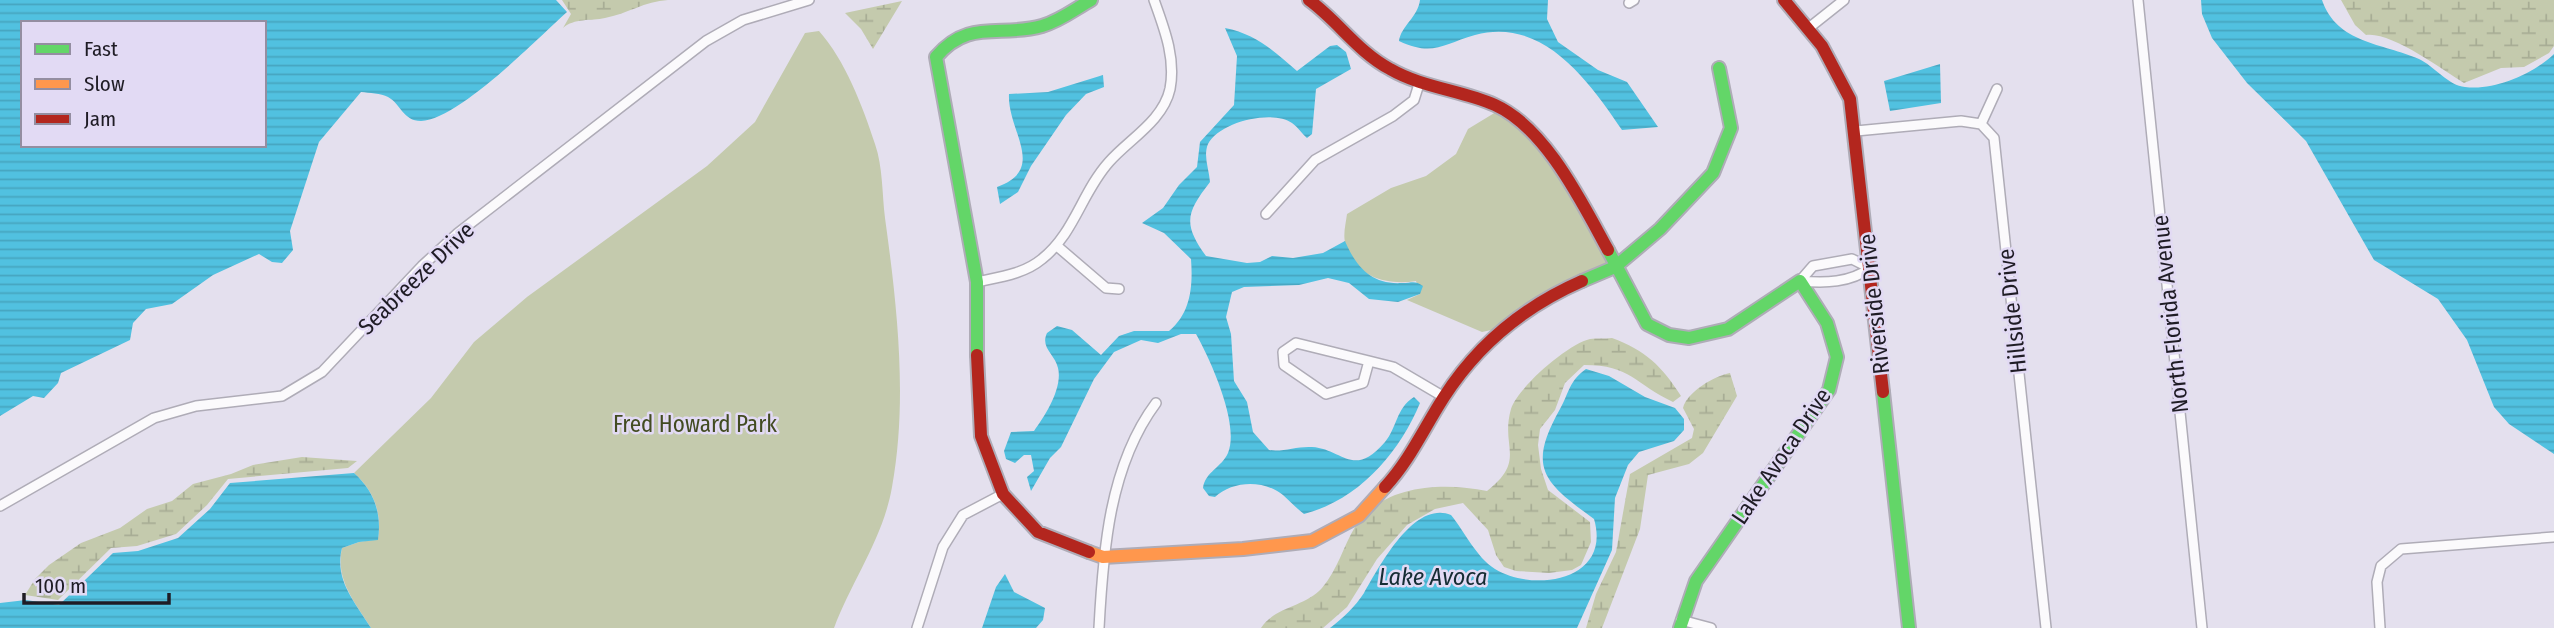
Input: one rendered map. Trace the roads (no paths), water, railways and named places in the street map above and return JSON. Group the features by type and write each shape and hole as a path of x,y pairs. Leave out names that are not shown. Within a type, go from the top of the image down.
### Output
{"street":[{"name":"Seabreeze Drive","path":"0,506 154,418 196,407 282,396 322,372 422,266 458,233 695,49 743,20 810,0"},
{"path":"1091,0 1042,27 953,37 936,57 977,282 977,391 981,436 1003,494 1038,532 1103,557 1243,549 1312,541 1359,516 1405,465 1444,397 1473,357 1518,316 1547,296 1615,267 1660,229 1713,173 1731,128 1719,68"},
{"path":"977,282 1024,271 1057,246 1092,184 1108,163 1146,127 1166,101 1170,90 1171,63 1167,36 1154,0"},
{"path":"1309,0 1325,4 1387,68 1419,84 1489,103 1520,120 1539,138 1647,324 1663,335 1680,340 1715,335 1735,326 1800,281 1813,266 1852,259 1870,268 1857,278 1819,283 1800,281"},
{"name":"Riverside Drive","path":"1784,0 1810,27 1836,68 1850,99 1856,131 1909,628"},
{"path":"1810,27 1844,0"},
{"name":"North Florida Avenue","path":"2138,0 2202,628"},
{"path":"1266,214 1315,160 1393,116 1414,100 1419,84"},
{"path":"1856,131 1961,121 1981,124 1997,89"},
{"name":"Hillside Drive","path":"1981,124 1994,138 2046,628"},
{"path":"1057,246 1106,288 1119,289"},
{"name":"Lake Avoca Drive","path":"1681,624 1696,582 1829,390 1837,357 1827,324 1800,281"},
{"path":"1369,361 1363,383 1326,394 1283,365 1282,358 1288,346 1296,344 1369,361 1393,367 1444,397"},
{"path":"1099,628 1103,557 1127,452 1156,403"},
{"path":"917,628 943,547 962,515 1003,494"},
{"path":"2380,628 2377,582 2381,566 2401,549 2554,537"},
{"path":"1681,624 1711,628"}],"water":[{"path":"0,0 556,0 567,12 476,93 437,117 415,120 388,97 361,92 319,142 290,231 293,250 282,263 272,262 259,254 213,275 172,304 146,309 133,323 130,340 61,373 58,383 44,398 33,396 0,416"},
{"path":"1420,0 1548,0 1547,19 1558,42 1598,70 1627,82 1658,127 1622,130 1580,74 1543,44 1523,35 1500,32 1475,35 1430,49 1399,41"},
{"path":"2201,0 2322,0 2338,26 2350,34 2419,59 2453,83 2465,87 2500,84 2535,68 2554,54 2554,454 2509,424 2494,407 2467,340 2438,299 2374,260 2306,141 2247,83 2212,38 2202,14"},
{"path":"1225,28 1255,39 1297,71 1330,46 1337,45 1346,52 1351,69 1316,89 1312,134 1307,138 1292,123 1272,117 1234,124 1214,136 1206,153 1210,182 1196,202 1190,218 1193,235 1206,256 1247,263 1260,262 1272,256 1293,258 1323,253 1345,241 1354,259 1374,277 1391,283 1415,282 1423,286 1420,294 1398,302 1369,299 1349,283 1328,278 1299,285 1244,287 1232,292 1226,317 1231,334 1234,381 1247,402 1253,432 1269,450 1312,447 1348,459 1364,459 1385,442 1408,402 1414,397 1420,403 1401,440 1388,457 1359,486 1324,507 1304,514 1283,495 1257,484 1239,485 1215,497 1209,496 1203,488 1204,482 1225,458 1231,441 1227,409 1209,359 1196,334 1181,334 1158,343 1141,340 1114,352 1094,379 1061,447 1050,458 1031,491 1027,477 1034,471 1031,455 1024,455 1015,463 1006,459 1004,451 1011,432 1034,431 1056,393 1058,368 1045,343 1047,333 1057,326 1072,330 1101,355 1119,336 1134,331 1169,331 1186,307 1191,289 1191,259 1164,233 1142,223 1163,208 1179,185 1197,167 1200,142 1234,105 1237,56"},
{"path":"1940,64 1941,103 1890,111 1884,81"},
{"path":"1103,75 1104,87 1086,94 1066,115 1031,166 1018,192 1000,204 997,187 1012,179 1020,170 1023,159 1009,94 1048,92"},
{"name":"Lake Avoca","path":"1586,369 1609,376 1645,397 1675,408 1684,419 1684,430 1674,441 1639,452 1628,465 1615,498 1612,550 1577,628 1330,628 1360,598 1388,553 1411,526 1423,517 1437,513 1451,515 1482,558 1495,569 1511,576 1549,580 1566,576 1581,568 1592,556 1597,540 1594,519 1552,483 1543,460 1544,446 1550,429 1573,383"},
{"path":"354,473 367,487 375,503 379,521 378,540 359,542 342,548 341,570 343,581 371,628 0,628 0,603 26,600 59,605 113,553 138,551 178,538 210,509 230,483"},
{"path":"1005,574 1014,592 1045,608 1043,620 1036,628 982,628 996,587"}],"park label":[{"name":"Fred Howard Park","path":"695,424"}]}
